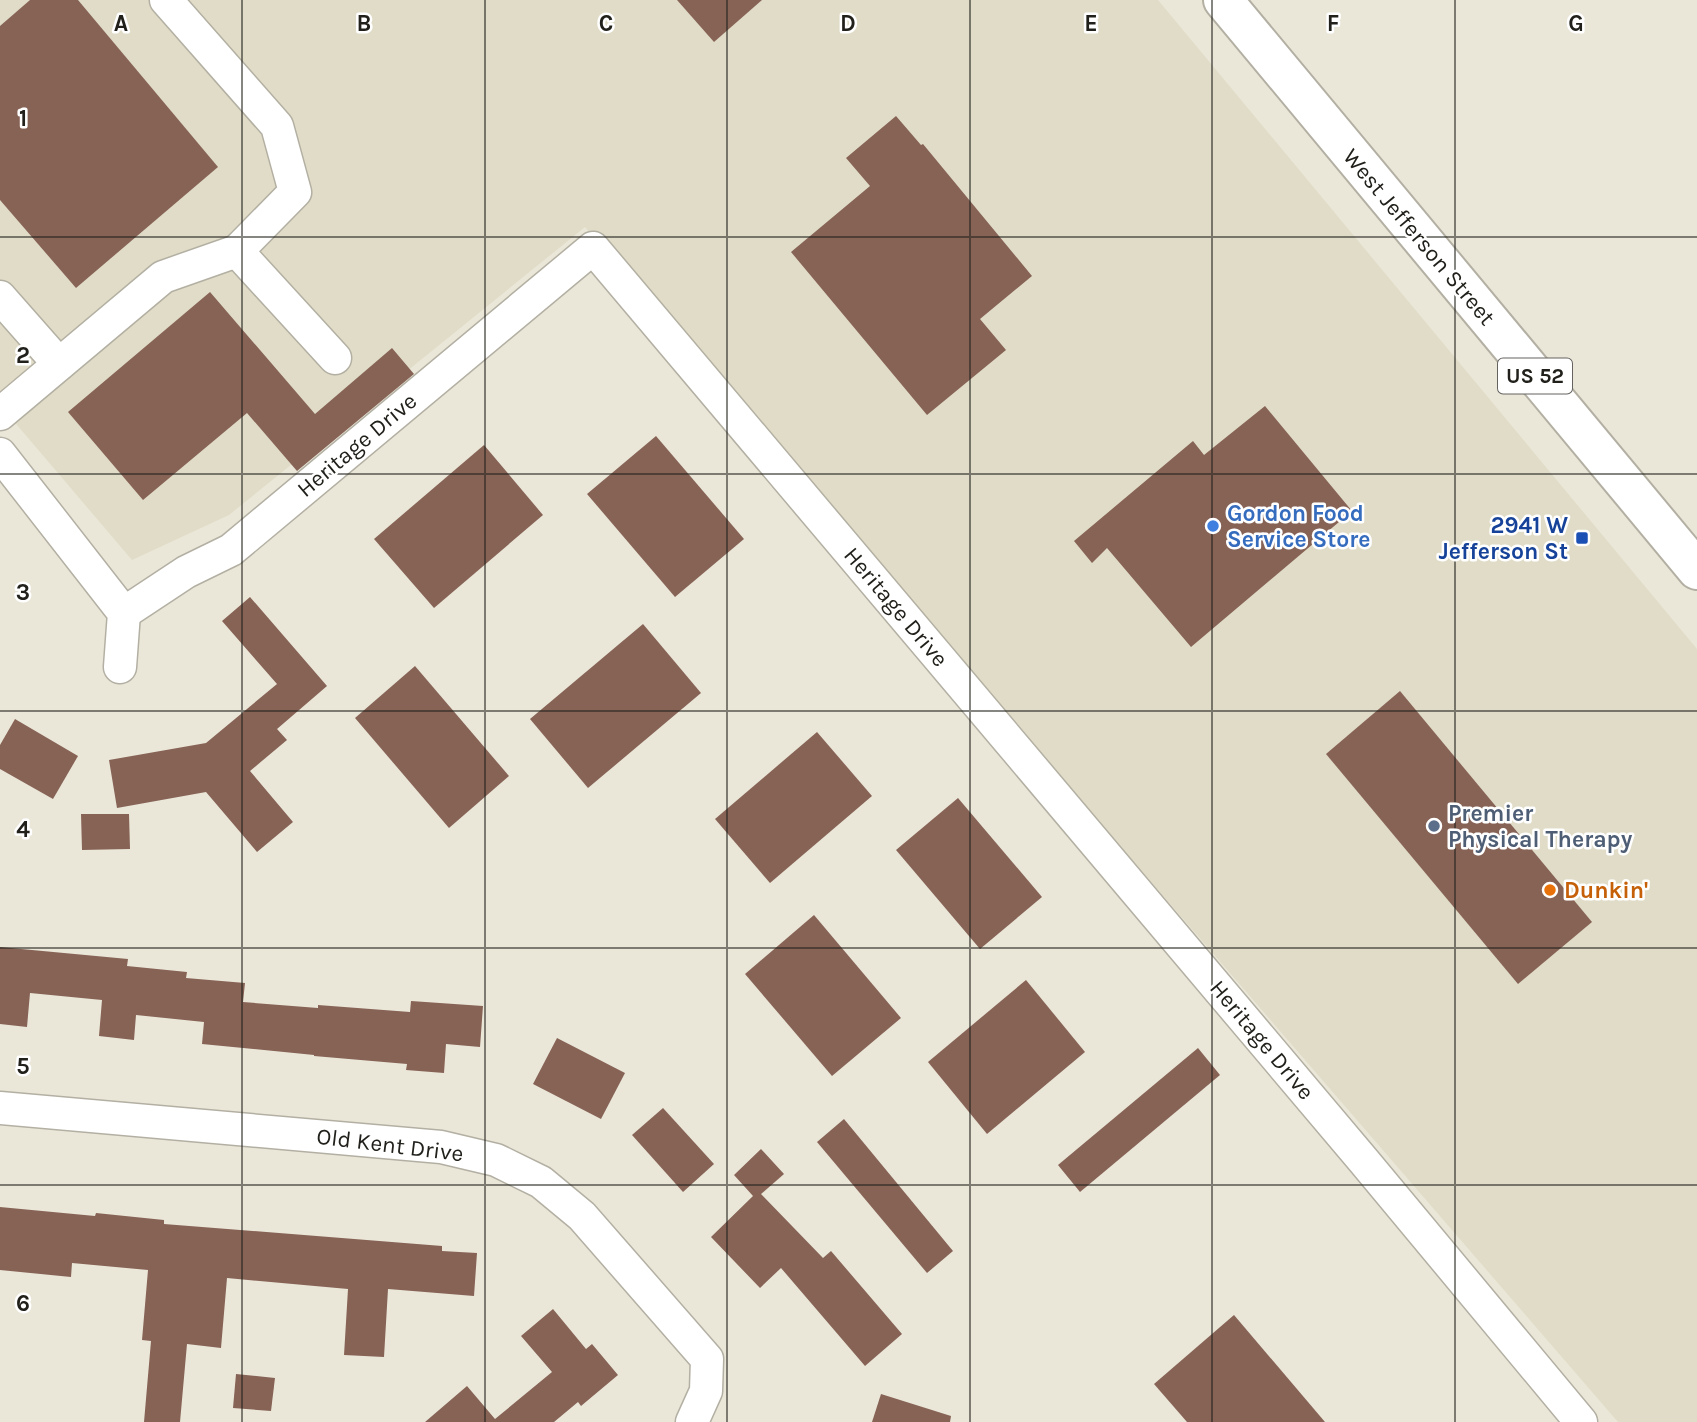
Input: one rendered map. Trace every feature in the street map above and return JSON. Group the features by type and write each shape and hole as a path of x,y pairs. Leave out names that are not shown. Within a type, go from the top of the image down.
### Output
{"main road":[{"name":"West Jefferson Street","path":"1223,0 1697,570"}],"street":[{"path":"0,414 163,277 237,251 295,192 277,126 166,0"},
{"name":"Heritage Drive","path":"124,613 187,572 231,550 593,248 1581,1422"},
{"path":"237,251 335,358"},
{"path":"0,298 59,364"},
{"path":"0,455 124,613 120,667"},
{"name":"Old Kent Drive","path":"0,1108 441,1147 496,1160 541,1182 582,1216 707,1359 706,1391 692,1422"}],"shaded area":[{"path":"0,0 1158,0 1697,649 1697,1422 1618,1422 585,227 229,515 132,560 0,405"}],"building":[{"path":"30,0 78,0 218,167 76,288 0,200 0,26"},
{"path":"677,0 762,0 714,42"},
{"path":"896,116 921,145 923,144 1032,276 980,319 1006,350 927,415 791,252 870,186 846,158"},
{"path":"210,292 315,414 392,348 414,374 297,471 247,413 143,500 68,412"},
{"name":"Gordon Food Service Store","path":"1265,406 1352,511 1191,647 1107,548 1092,563 1074,541 1193,441 1204,455"},
{"path":"656,436 744,539 675,597 587,494"},
{"path":"484,445 543,515 434,608 374,539"},
{"path":"250,597 327,686 277,729 287,740 250,771 293,822 257,852 206,792 117,808 109,760 206,743 277,684 222,621"},
{"path":"643,624 701,693 588,788 530,719"},
{"path":"415,666 509,776 449,828 355,718"},
{"path":"1400,691 1592,922 1518,984 1326,754"},
{"path":"15,719 78,756 53,799 0,769 0,745"},
{"path":"817,732 872,796 770,883 715,819"},
{"path":"958,798 1042,897 980,949 896,850"},
{"path":"81,814 129,814 130,849 82,850"},
{"path":"814,915 901,1018 832,1076 745,974"},
{"path":"0,947 128,959 127,966 187,972 186,978 245,983 243,1002 410,1012 411,1001 483,1006 480,1047 446,1044 444,1073 406,1070 407,1064 202,1044 204,1022 136,1015 134,1040 99,1036 102,1000 30,993 27,1027 0,1024"},
{"path":"1026,980 1085,1052 987,1134 928,1062"},
{"path":"557,1038 625,1073 601,1119 533,1084"},
{"path":"1198,1048 1220,1075 1080,1192 1058,1165"},
{"path":"663,1108 714,1164 683,1192 632,1135"},
{"path":"844,1119 953,1251 927,1273 817,1142"},
{"path":"761,1149 784,1174 761,1194 823,1258 831,1251 902,1334 865,1366 781,1268 760,1288 711,1237 753,1196 734,1175"},
{"path":"0,1207 164,1220 164,1224 442,1246 442,1251 477,1253 474,1296 388,1289 384,1357 344,1355 348,1289 227,1278 221,1348 187,1344 180,1422 144,1422 151,1341 142,1340 148,1270 72,1263 71,1277 0,1270"},
{"path":"553,1309 586,1349 592,1344 618,1375 581,1406 578,1402 554,1422 425,1422 467,1386 495,1419 552,1372 521,1336"},
{"path":"1234,1315 1325,1422 1187,1422 1154,1384"},
{"path":"236,1374 275,1378 271,1411 233,1408"},
{"path":"881,1394 951,1416 950,1422 872,1422"}],"place":[{"name":"Gordon Food Service Store","path":"1213,526"},
{"name":"2941 W Jefferson St","path":"1582,538"},
{"name":"Premier Physical Therapy","path":"1434,826"},
{"name":"Dunkin'","path":"1550,890"}]}
